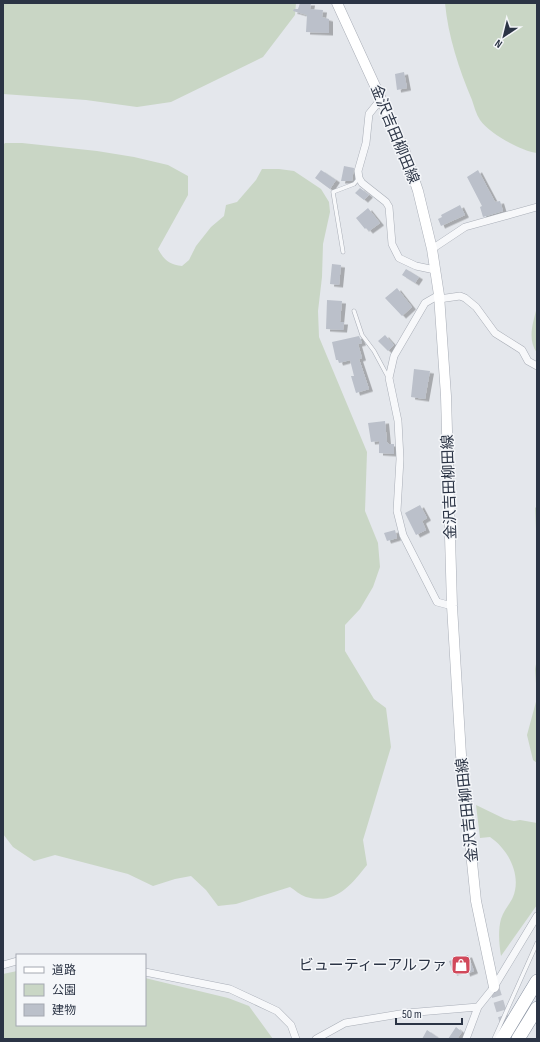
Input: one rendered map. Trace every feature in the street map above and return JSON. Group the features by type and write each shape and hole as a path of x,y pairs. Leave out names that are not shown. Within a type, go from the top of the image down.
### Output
{"highway":[{"path":"502,1039 537,981"},
{"path":"523,1037 537,1008"}],"main road":[{"name":"金沢吉田柳田線","path":"337,3 404,149 418,191 432,249 439,297 446,396 452,606 461,755 476,901 494,987"}],"street":[{"path":"381,99 370,114 366,143 358,171 359,178 386,202 389,208 392,244 399,258 416,266 435,270"},
{"path":"432,249 465,227 537,207"},
{"path":"452,606 437,602 403,535 397,511 400,459 398,421 389,378 394,356 425,303 439,297 460,296 476,307 495,333 522,350 528,361 537,366"},
{"path":"466,1039 478,1007 494,987 537,916"},
{"path":"3,965 16,961"},
{"path":"146,972 230,989 277,1011 291,1025 296,1039"},
{"path":"316,1039 345,1023 406,1013 478,1007"}],"lane":[{"path":"343,252 333,192 354,184 359,178"},
{"path":"354,311 362,335 374,351 389,378"},
{"path":"494,1039 537,943"},
{"path":"532,1025 537,1016"}],"green space":[{"path":"3,3 296,3 295,15 263,57 171,102 137,107 86,100 3,94"},
{"path":"445,3 537,3 537,153 530,152 506,141 491,131 480,120 476,113 455,52 446,15"},
{"path":"5,143 22,143 97,151 134,157 168,165 188,176 188,195 158,249 168,261 182,266 189,260 196,246 211,227 224,216 226,205 237,202 256,180 262,169 294,171 321,189 329,202 330,212 323,244 322,277 318,311 319,337 367,452 365,511 378,543 380,567 373,587 360,609 345,625 345,651 374,699 386,708 391,747 363,840 367,865 355,880 334,896 317,899 306,897 290,887 236,904 218,906 206,890 191,876 153,886 128,874 55,855 34,861 13,847 3,834 3,145"},
{"path":"537,307 537,353 532,342 532,331"},
{"path":"537,506 537,551 535,508"},
{"path":"537,659 537,698 535,669"},
{"path":"537,698 537,763 533,760 527,735"},
{"path":"476,805 505,819 537,823 537,905 501,956 499,928 501,919 513,897 516,880 512,863 508,855 497,842 490,837 480,838"},
{"path":"16,971 16,1026 146,1026 146,978 228,998 249,1006 273,1039 3,1039 3,974"}],"building":[{"path":"300,3 311,3 310,9 323,10 322,17 329,19 329,33 306,32 307,15 293,11 294,9 298,9"},
{"path":"404,72 407,88 397,90 395,74"},
{"path":"344,166 354,168 352,181 341,181"},
{"path":"321,170 336,180 330,189 315,178"},
{"path":"478,170 495,202 500,201 503,211 483,217 480,207 482,206 467,177"},
{"path":"360,188 369,195 364,200 355,193"},
{"path":"460,205 465,215 441,226 438,219 442,217 441,215"},
{"path":"368,208 380,223 369,231 366,228 365,229 356,218"},
{"path":"332,264 341,265 339,285 330,284"},
{"path":"406,269 419,277 415,283 402,275"},
{"path":"397,288 412,307 402,316 385,298"},
{"path":"327,300 342,301 340,322 344,322 343,330 326,329"},
{"path":"385,335 394,345 388,351 378,341"},
{"path":"359,336 362,343 358,344 362,358 359,359 369,389 356,393 351,376 354,376 350,360 339,363 338,360 336,360 332,342"},
{"path":"414,369 430,371 425,399 411,397"},
{"path":"385,421 387,442 389,444 394,444 394,454 379,453 379,441 371,442 368,423"},
{"path":"420,505 427,518 422,521 426,530 416,535 405,513"},
{"path":"395,530 397,538 387,541 384,533"},
{"name":"ビューティーアルファ","path":"468,955 474,971 466,974 465,969 453,973 449,961"},
{"path":"456,1027 462,1032 457,1039 448,1039"},
{"path":"427,1030 440,1039 422,1039"}],"tunnel":[{"path":"494,987 510,1039"}],"place":[{"name":"ビューティーアルファ","path":"461,965"}]}
